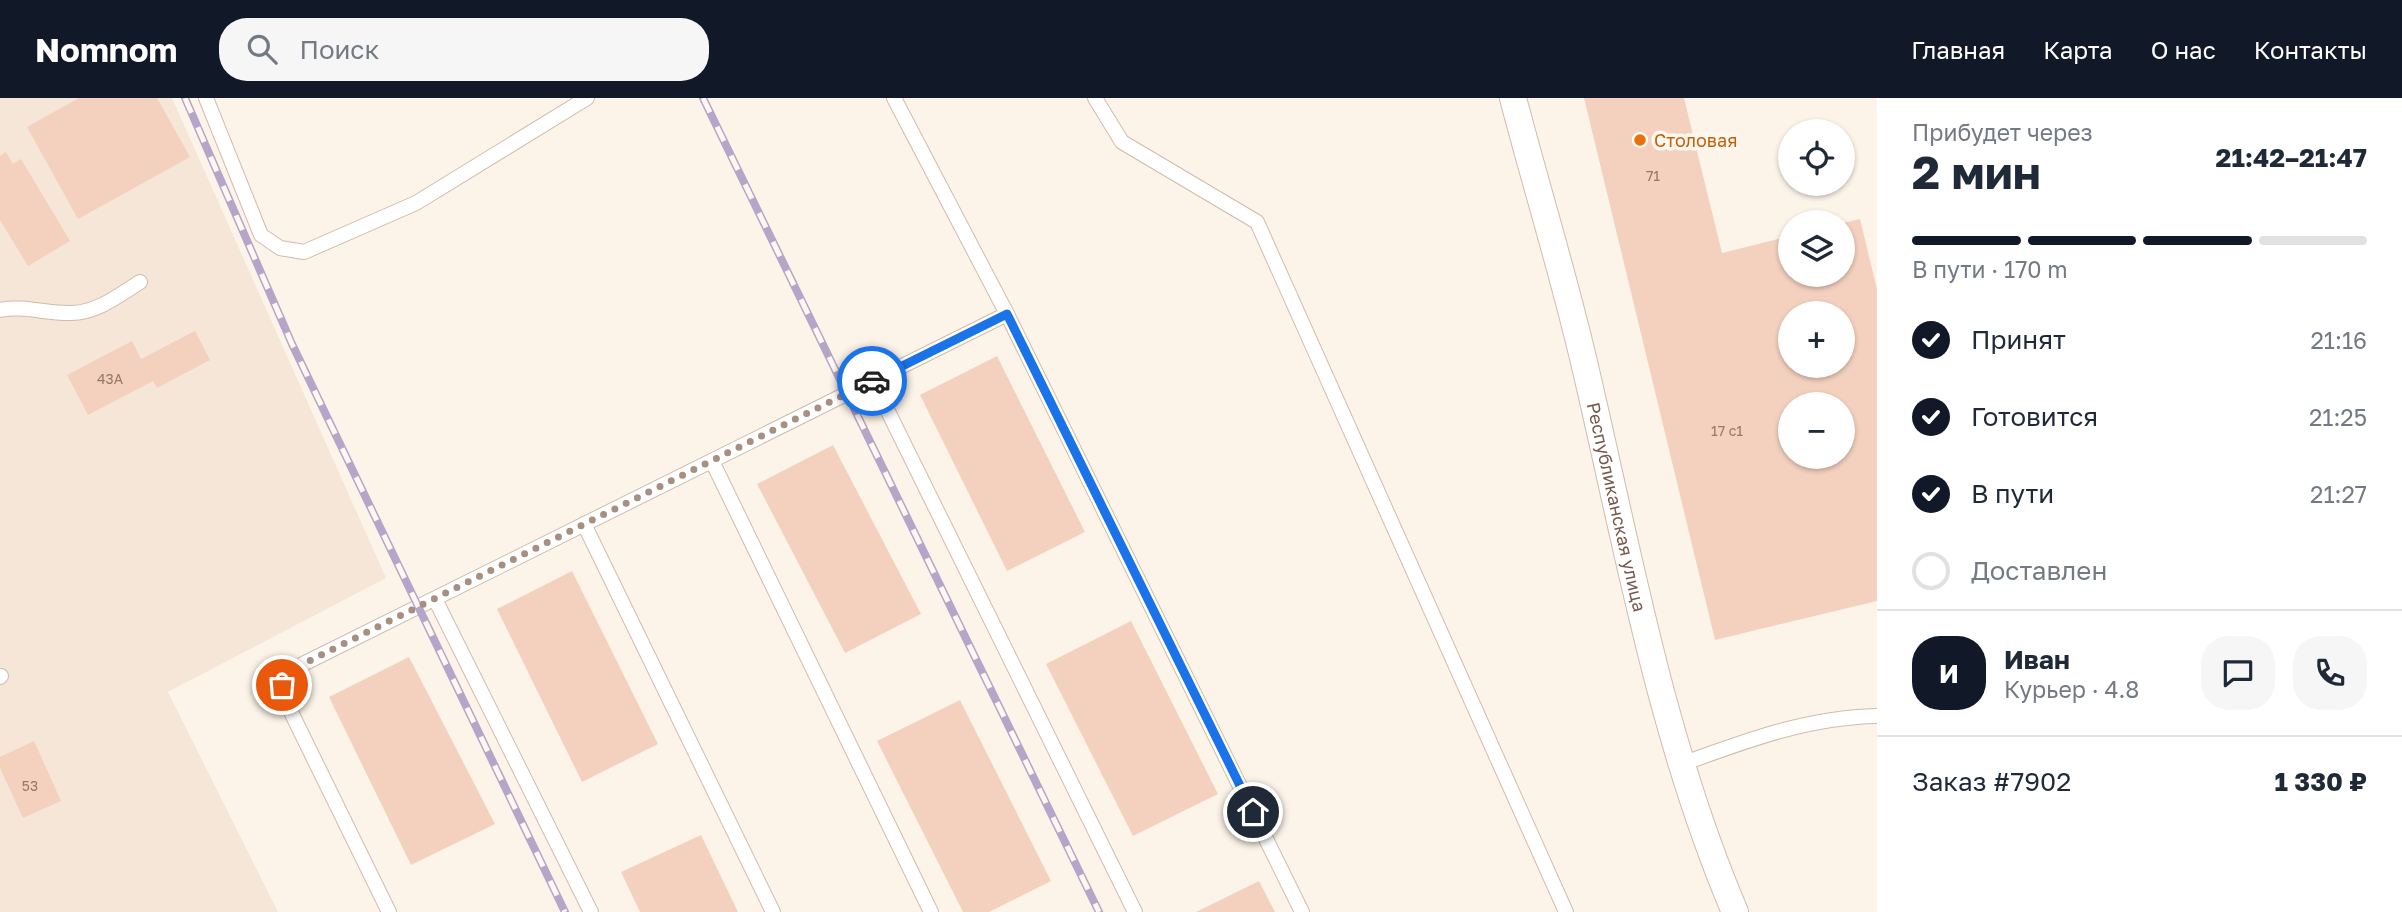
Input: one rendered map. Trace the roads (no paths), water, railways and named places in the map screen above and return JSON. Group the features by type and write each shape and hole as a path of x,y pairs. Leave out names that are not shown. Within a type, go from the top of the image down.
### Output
{"street":[{"name":"Республиканская улица","path":"1513,98 1587,372 1628,562 1682,764 1712,857 1735,912"}],"lane":[{"path":"206,98 261,235 280,248 304,251 416,202 587,98"},
{"path":"894,98 1007,314 1302,912"},
{"path":"1095,98 1122,142 1257,222 1566,912"},
{"path":"0,310 13,307 72,314 99,307 140,282"},
{"path":"389,912 290,710 282,685 303,664 1007,314"},
{"path":"873,381 1135,912"},
{"path":"712,461 932,912"},
{"path":"584,524 773,912"},
{"path":"435,598 591,912"},
{"path":"1682,764 1800,724 1843,716 1877,716"}],"railway":[{"path":"185,98 292,344 565,912"},
{"path":"703,98 1099,912"}],"place":[{"name":"Столовая","path":"1640,140"}]}
